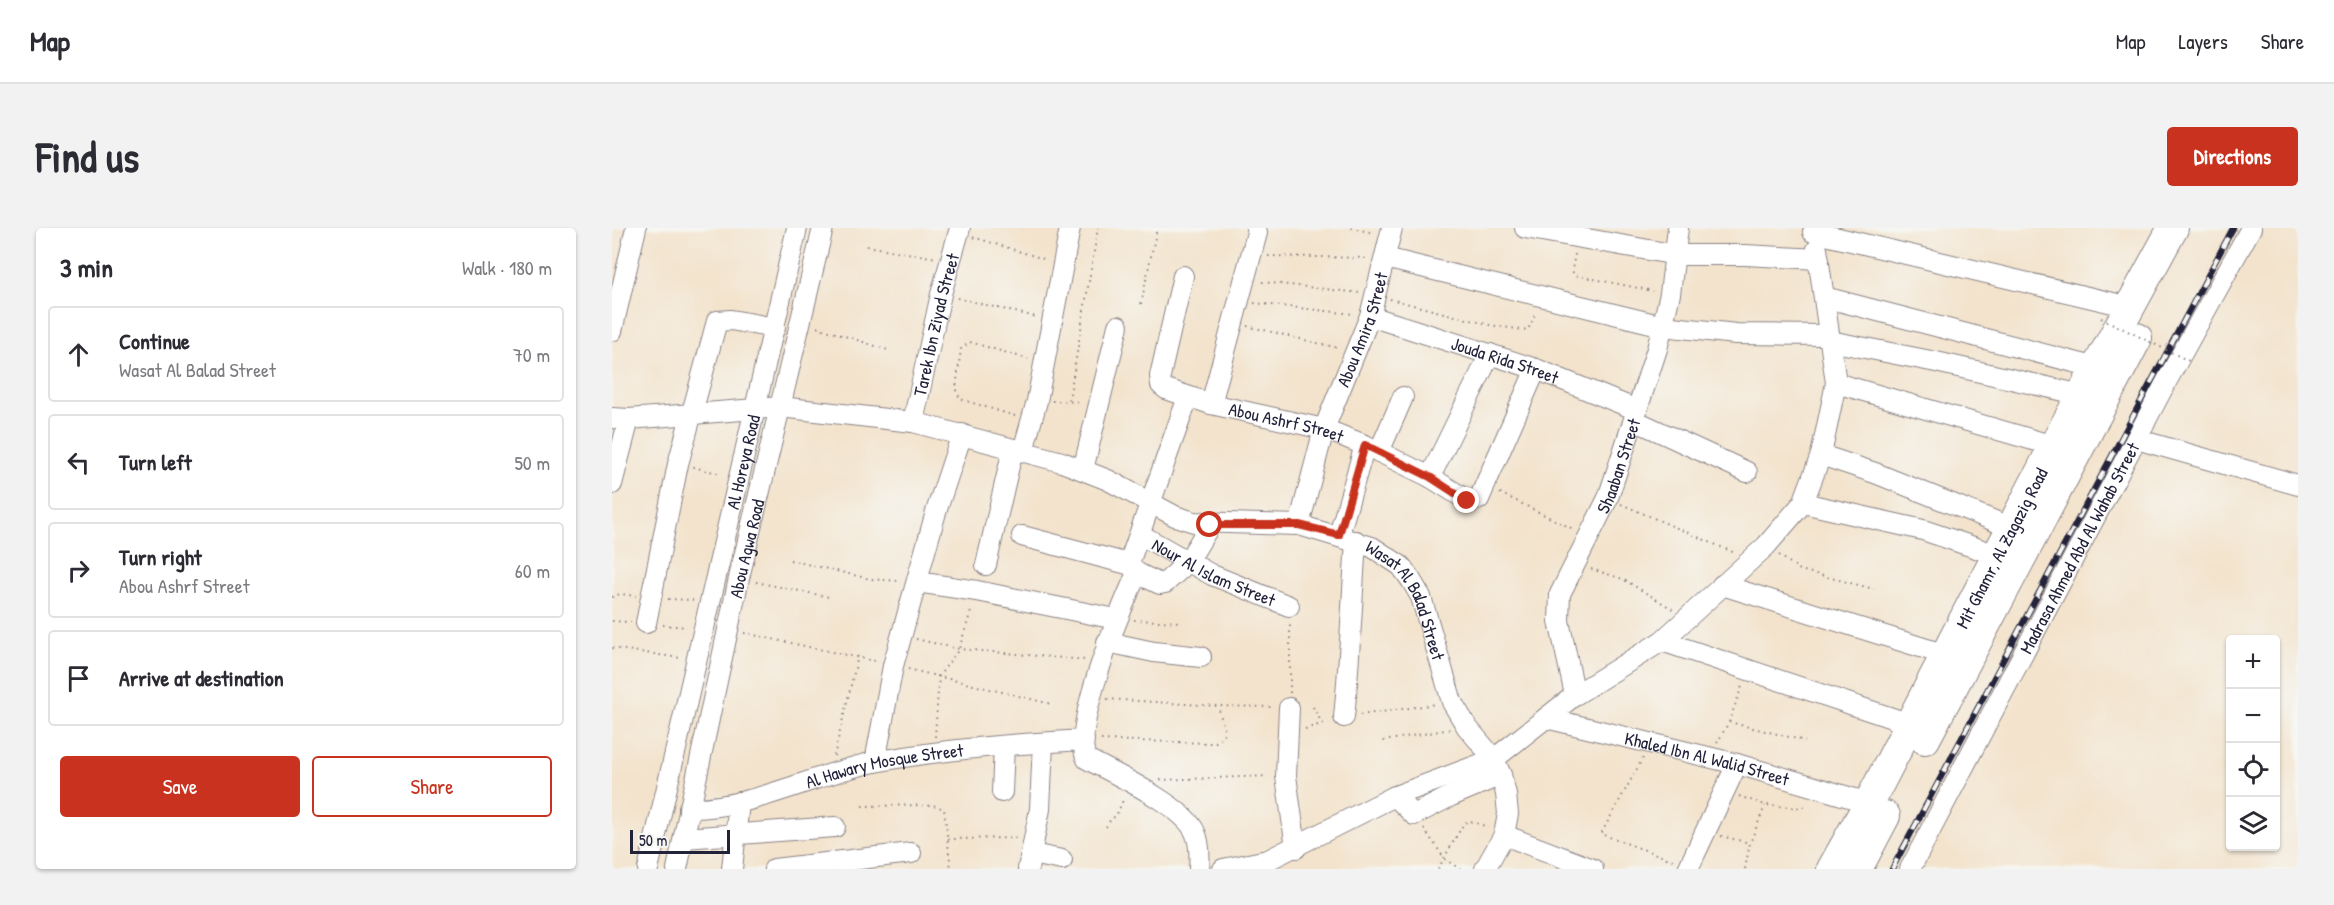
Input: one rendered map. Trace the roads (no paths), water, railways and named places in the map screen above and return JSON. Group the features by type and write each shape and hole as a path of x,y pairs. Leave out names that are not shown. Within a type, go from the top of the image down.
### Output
{"highway":[{"name":"Mit Ghamr, Al Zagazig Road","path":"1832,869 1869,803 2054,446 2172,229"},
{"name":"Mit Ghamr, Al Zagazig Road","path":"1857,869 2172,229"}],"street":[{"path":"612,331 636,228"},
{"name":"Al Horeya Road","path":"648,869 797,228"},
{"name":"Abou Agwa Road","path":"677,869 739,578 823,228"},
{"path":"986,565 1018,450 1032,421 1070,228"},
{"path":"1211,404 1256,228"},
{"path":"1525,228 1677,255 1745,255 1820,260"},
{"name":"Shaaban Street","path":"1575,695 1558,609 1560,594 1608,498 1635,415 1663,326 1677,255 1678,228"},
{"name":"Madrasa Ahmed Abd Al Wahab Street","path":"1910,869 2136,439 2251,228"},
{"name":"Tarek Ibn Ziyad Street","path":"913,422 941,294 959,230"},
{"path":"1395,796 1414,815 1497,767 1545,718 1575,695 1662,641 1766,546 1803,503 1821,455 1836,383 1820,260 1813,230 2130,307"},
{"name":"Abou Amira Street","path":"1299,525 1324,429 1370,316 1391,232"},
{"path":"1385,258 1663,326 1736,334 1830,338 2082,395"},
{"name":"Abou Ashrf Street","path":"1183,276 1160,376 1161,385 1166,389 1211,404 1324,429 1430,477 1470,502 1479,499 1536,369"},
{"path":"1824,297 2097,368"},
{"name":"Jouda Rida Street","path":"1370,316 1536,369 1635,415 1747,472"},
{"path":"646,623 678,464 717,321 730,320 775,327"},
{"path":"1083,470 1118,326"},
{"path":"1430,477 1490,354"},
{"path":"1836,383 2054,446"},
{"path":"1188,397 1101,662 1084,740 1084,753 1087,759 1163,803 1195,830 1199,844 1199,869"},
{"path":"1344,717 1351,648 1348,538 1372,449 1403,397"},
{"name":"Wasat Al Balad Street","path":"620,419 780,407 913,422 1083,470 1175,516 1210,525 1299,525 1348,538 1388,555 1411,580 1423,604 1452,702 1467,727 1497,767"},
{"path":"612,484 620,419"},
{"path":"876,762 885,698 916,582 962,434"},
{"path":"2136,439 2298,485"},
{"path":"1821,455 1875,473 2012,528"},
{"path":"1803,503 1923,530 1997,555"},
{"path":"1022,536 1133,569 1163,585 1187,562 1210,525"},
{"name":"Nour Al Islam Street","path":"1141,535 1187,562 1237,587 1289,606"},
{"path":"916,582 977,591 1116,619"},
{"path":"1722,585 1946,655"},
{"path":"1662,641 1910,724"},
{"path":"1107,642 1154,652 1201,657"},
{"path":"1289,708 1286,776 1296,848"},
{"name":"Khaled Ibn Al Walid Street","path":"1545,718 1737,764 1869,803"},
{"name":"Al Hawary Mosque Street","path":"689,808 705,808 739,802 876,762 1004,746 1084,740"},
{"path":"1043,743 1040,809 1032,853 1062,860"},
{"path":"1002,792 1004,746"},
{"path":"1694,868 1705,833 1737,764"},
{"path":"1223,869 1268,860 1296,848 1395,796 1497,767"},
{"path":"1485,869 1504,835 1507,804 1497,767"},
{"path":"732,869 739,802"},
{"path":"684,838 835,827"},
{"path":"1504,835 1593,869"},
{"path":"774,869 911,853"},
{"path":"648,869 656,869"}],"railway":[{"path":"1892,869 2233,228"}]}
